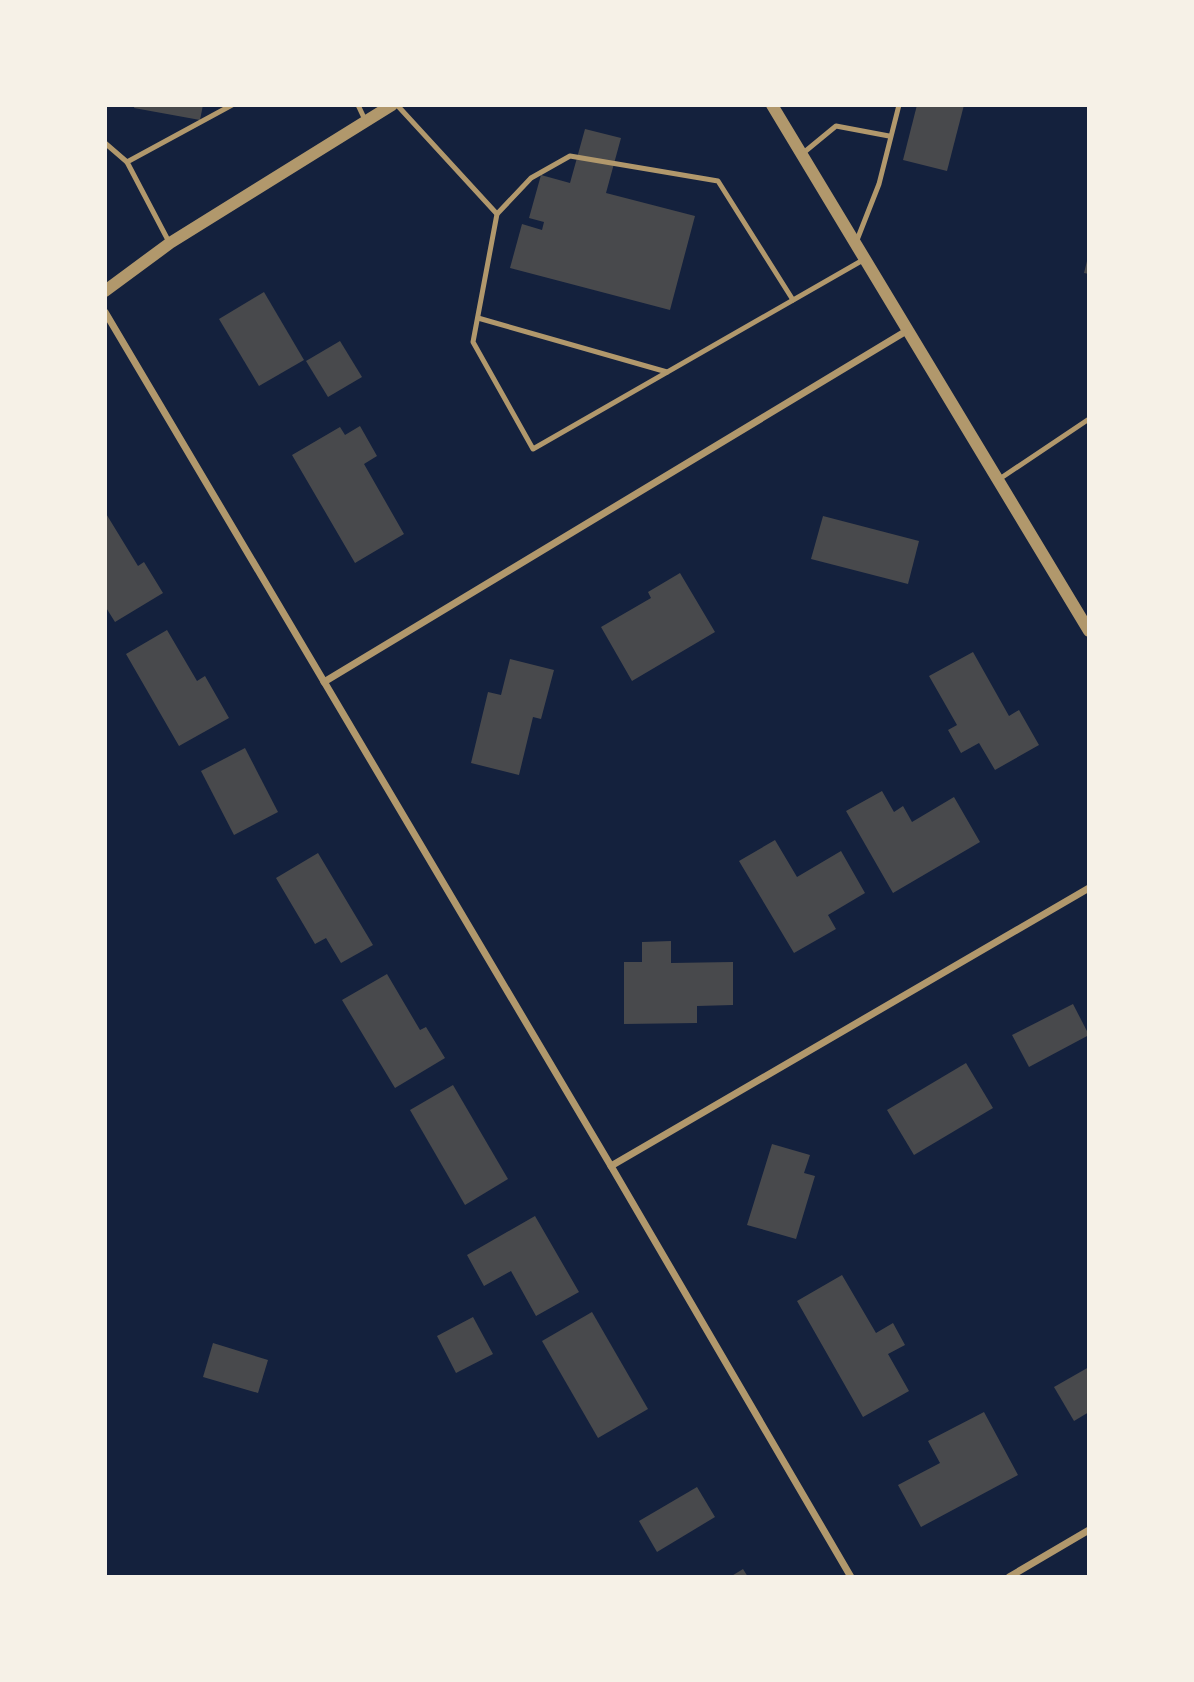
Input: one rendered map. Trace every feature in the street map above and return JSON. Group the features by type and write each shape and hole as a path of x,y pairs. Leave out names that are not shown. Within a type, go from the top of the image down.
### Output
{"street":[{"path":"105,291 170,243 395,105"},
{"path":"772,105 1089,631"},
{"path":"105,312 851,1577"},
{"path":"324,682 908,330"},
{"path":"611,1166 1089,888"},
{"path":"1009,1577 1089,1530"}],"lane":[{"path":"127,162 232,105"},
{"path":"358,105 366,122"},
{"path":"395,105 497,214"},
{"path":"856,243 878,184 899,105"},
{"path":"802,153 836,126 889,136"},
{"path":"105,143 127,162 170,243"},
{"path":"793,300 718,181 570,156 531,178 497,214 473,342 533,449 793,300 865,258"},
{"path":"478,318 667,372"},
{"path":"998,480 1089,419"}],"building":[{"path":"135,105 203,105 200,120 134,108"},
{"path":"917,105 964,105 947,171 903,160"},
{"path":"585,129 621,138 606,193 695,216 670,310 510,268 522,224 542,230 544,222 529,218 541,175 570,183"},
{"path":"1089,258 1089,274 1084,273"},
{"path":"264,292 304,360 259,386 219,319"},
{"path":"340,341 362,377 328,397 306,361"},
{"path":"360,426 377,456 364,464 404,534 355,563 292,455 340,427 345,435"},
{"path":"105,512 138,566 144,562 163,593 115,622 105,606"},
{"path":"823,516 919,541 908,584 811,559"},
{"path":"680,573 715,632 632,681 601,627 651,598 648,592"},
{"path":"167,630 197,681 205,676 229,718 179,746 126,654"},
{"path":"973,652 1009,716 1019,710 1039,745 995,770 979,743 961,753 948,730 957,725 929,676"},
{"path":"510,659 554,670 541,719 533,717 519,775 471,763 488,692 501,695"},
{"path":"245,748 278,812 234,835 201,771"},
{"path":"882,791 894,812 903,806 912,822 954,797 980,842 893,893 846,811"},
{"path":"775,840 797,877 841,851 865,893 828,915 836,929 794,953 739,861"},
{"path":"318,853 373,945 341,963 326,938 315,944 276,878"},
{"path":"671,941 671,963 733,962 733,1005 697,1006 697,1023 624,1024 624,962 642,962 642,942"},
{"path":"387,974 420,1030 426,1027 445,1058 395,1088 342,1000"},
{"path":"1073,1004 1089,1035 1029,1067 1012,1035"},
{"path":"966,1063 993,1108 914,1155 887,1110"},
{"path":"453,1085 508,1179 465,1205 410,1110"},
{"path":"772,1144 810,1155 804,1173 815,1176 796,1239 747,1225"},
{"path":"535,1216 579,1292 536,1316 511,1271 484,1286 467,1255"},
{"path":"842,1275 876,1333 893,1323 905,1345 888,1354 909,1391 863,1417 797,1301"},
{"path":"592,1312 648,1409 598,1438 542,1341"},
{"path":"473,1317 493,1354 456,1373 437,1336"},
{"path":"213,1343 268,1360 258,1393 203,1377"},
{"path":"1089,1367 1089,1412 1074,1421 1054,1387"},
{"path":"984,1412 1018,1475 921,1527 898,1485 940,1463 928,1441"},
{"path":"697,1487 715,1517 657,1552 639,1521"},
{"path":"743,1569 748,1577 730,1577"}]}
